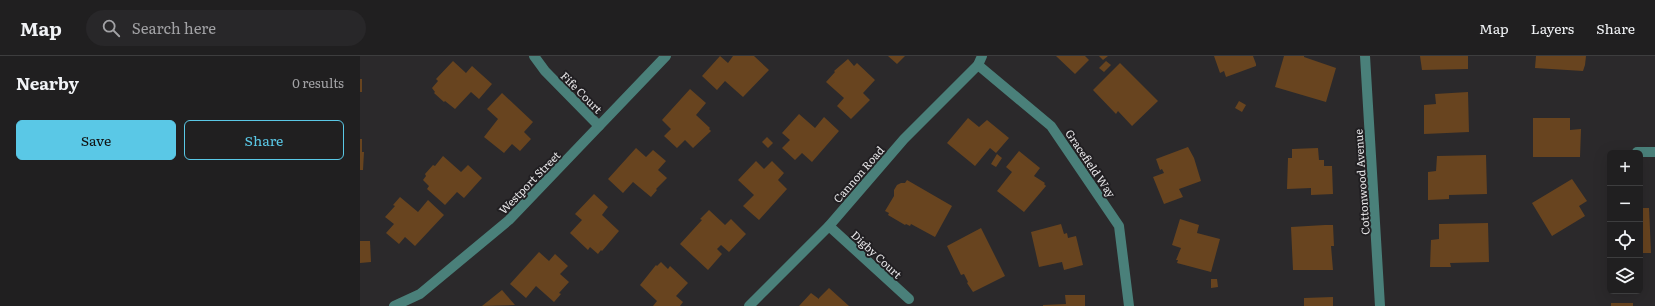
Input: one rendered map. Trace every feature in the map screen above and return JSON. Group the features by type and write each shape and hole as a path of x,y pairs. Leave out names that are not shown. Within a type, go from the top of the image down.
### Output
{"street":[{"name":"Fife Court","path":"534,56 545,71 599,126"},
{"name":"Westport Street","path":"394,306 420,294 509,220 666,56"},
{"name":"Cottonwood Avenue","path":"1365,56 1380,306"},
{"name":"Cannon Road","path":"749,306 830,226 904,139 980,61"},
{"name":"Gracefield Way","path":"980,61 1051,126 1119,226 1129,306"},
{"path":"1643,152 1655,152"},
{"name":"Digby Court","path":"830,226 909,299"}],"building":[{"path":"720,56 728,63 733,56 754,56 769,70 743,97 725,81 717,90 702,76"},
{"path":"888,56 905,56 897,64"},
{"path":"1056,56 1085,56 1089,60 1075,74"},
{"path":"1099,56 1108,56 1103,60"},
{"path":"1214,56 1253,56 1256,66 1226,77 1224,71 1220,73"},
{"path":"1284,56 1304,56 1336,68 1326,102 1275,87"},
{"path":"1420,56 1468,56 1468,69 1422,70"},
{"path":"1536,56 1586,56 1583,71 1535,68"},
{"path":"848,59 854,66 857,63 875,80 863,93 870,100 851,119 837,106 844,98 826,82 835,72 834,71"},
{"path":"453,61 466,73 472,66 492,84 479,99 471,92 455,109 434,93 435,92 432,88 438,81 436,79"},
{"path":"1106,61 1111,65 1104,72 1099,68"},
{"path":"1120,63 1158,101 1132,126 1118,111 1116,114 1093,90"},
{"path":"360,79 362,79 362,92 360,92"},
{"path":"690,89 706,103 696,115 710,128 709,129 711,131 693,148 685,140 677,148 664,136 671,129 662,120"},
{"path":"1468,92 1469,132 1424,134 1424,105 1436,104 1435,94"},
{"path":"502,93 533,122 524,132 531,139 520,151 512,144 504,153 484,137 498,119 487,109"},
{"path":"1239,101 1246,105 1242,112 1235,108"},
{"path":"799,114 815,128 824,117 839,131 812,162 802,153 795,160 782,148 790,140 782,133"},
{"path":"968,118 979,127 987,120 1009,138 996,153 990,148 975,166 947,143"},
{"path":"1533,118 1570,118 1570,130 1581,129 1580,157 1533,157"},
{"path":"767,137 773,143 768,148 762,142"},
{"path":"360,139 362,139 362,152 364,152 363,170 360,170"},
{"path":"1188,147 1194,158 1201,181 1179,189 1183,197 1164,204 1153,177 1164,173 1162,169 1160,170 1156,159"},
{"path":"636,148 646,157 653,150 666,161 658,170 667,178 656,189 657,190 651,197 633,182 623,193 608,179"},
{"path":"1318,148 1319,160 1324,160 1324,166 1332,166 1333,194 1311,195 1311,188 1287,189 1288,158 1292,158 1292,149"},
{"path":"1019,151 1040,168 1034,176 1045,183 1044,184 1046,186 1024,212 997,191 1012,172 1006,167"},
{"path":"997,154 1002,158 996,167 991,164"},
{"path":"1486,155 1487,194 1449,195 1449,199 1428,200 1428,172 1436,171 1437,156"},
{"path":"443,156 461,172 468,165 482,178 464,198 457,192 445,205 427,189 429,186 423,180 426,176 425,174 433,165 435,166"},
{"path":"756,161 764,169 772,161 784,173 778,180 787,189 759,220 743,206 754,195 738,180"},
{"path":"1572,179 1587,201 1579,206 1585,216 1552,236 1532,203"},
{"path":"907,180 952,206 935,237 911,224 910,226 905,225 888,215 889,213 885,211 894,196 894,190 897,185 905,183"},
{"path":"594,194 608,207 602,215 619,231 598,254 590,247 588,250 570,233 582,220 575,214"},
{"path":"400,197 418,212 428,200 444,215 415,246 405,237 399,244 386,233 394,224 385,217 395,206 393,205"},
{"path":"1643,208 1649,208 1651,253 1643,253"},
{"path":"709,210 725,225 731,219 746,234 729,252 721,245 717,249 722,254 708,270 680,244"},
{"path":"1180,219 1199,225 1197,233 1220,239 1211,272 1177,263 1178,260 1176,260 1181,248 1172,245"},
{"path":"1488,223 1489,262 1450,263 1451,267 1430,267 1431,240 1439,239 1439,224"},
{"path":"1061,224 1064,234 1067,233 1068,238 1076,236 1083,265 1064,270 1062,262 1039,267 1031,232"},
{"path":"1333,225 1334,246 1331,246 1333,270 1293,270 1291,227"},
{"path":"981,228 1005,276 973,292 967,283 968,282 964,274 961,275 947,246"},
{"path":"360,241 370,241 371,262 360,263"},
{"path":"539,252 549,261 555,254 568,266 560,274 569,282 559,293 561,294 554,302 536,286 526,298 510,284"},
{"path":"661,262 668,269 670,266 688,283 676,296 683,302 680,306 653,306 657,301 640,285 656,265 657,266"},
{"path":"1211,279 1217,279 1218,287 1211,288"},
{"path":"829,288 849,306 799,306 811,293 819,299"},
{"path":"502,290 515,305 482,306"},
{"path":"1065,295 1085,295 1085,306 1043,306 1066,304"},
{"path":"1333,297 1333,306 1304,306 1304,298"},
{"path":"1611,303 1633,303 1633,306 1611,306"}]}
